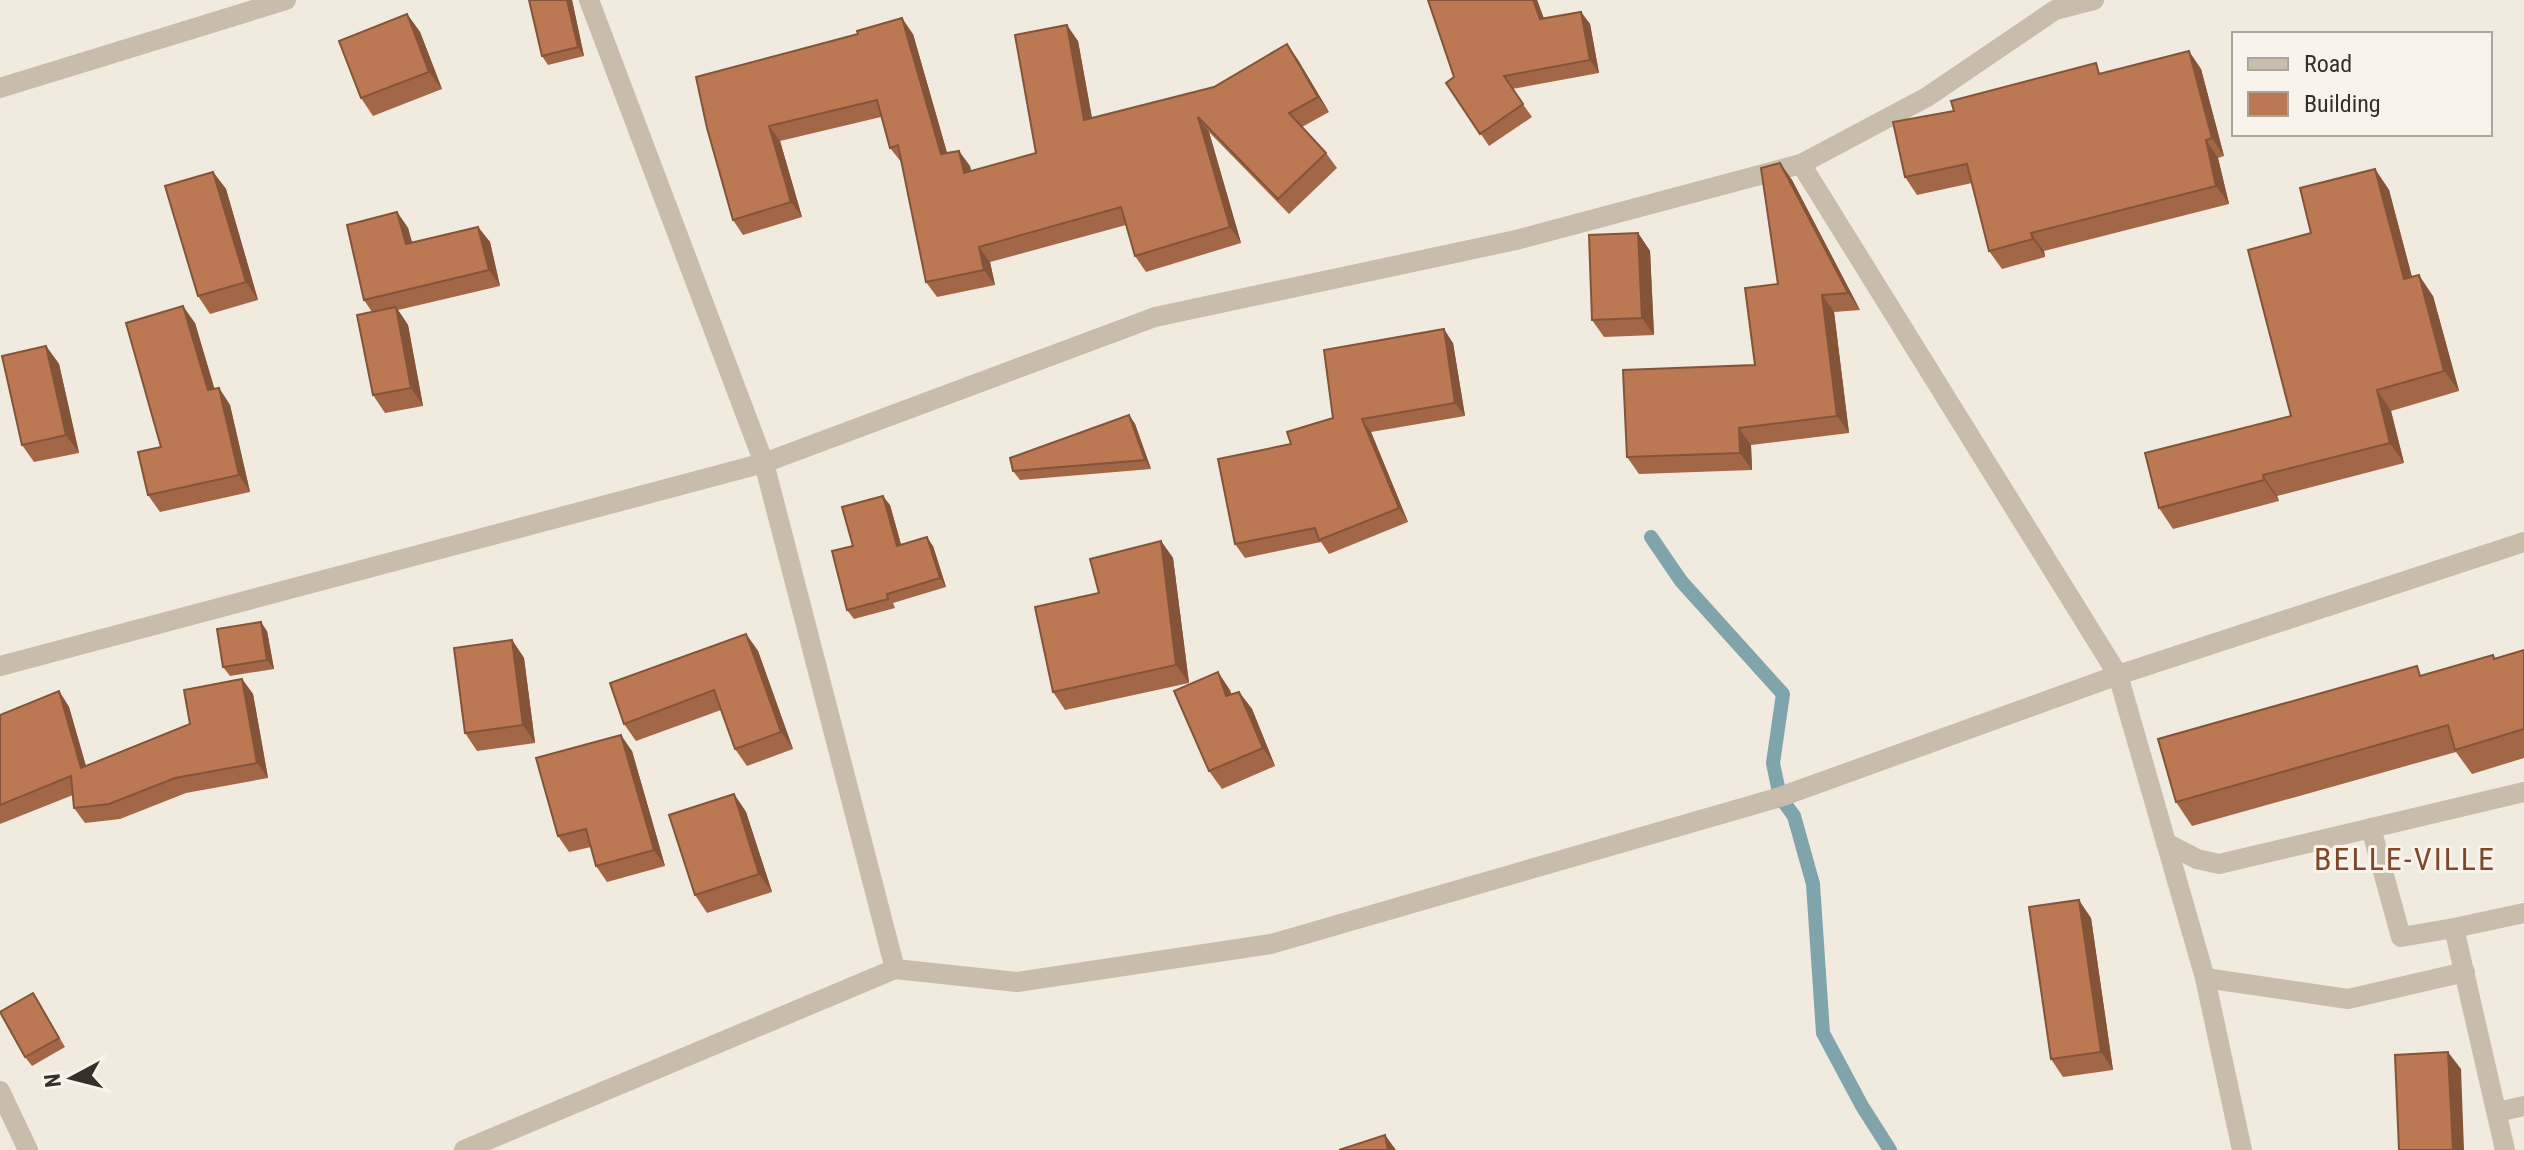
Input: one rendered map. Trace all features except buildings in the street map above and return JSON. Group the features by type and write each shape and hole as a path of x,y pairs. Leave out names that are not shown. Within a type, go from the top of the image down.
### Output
{"street":[{"path":"0,88 286,0"},
{"path":"589,0 764,463 895,969"},
{"path":"0,666 764,463 1155,317 1516,240 1801,164 1927,97 2055,10 2094,0"},
{"path":"1801,164 2118,675 2205,978 2242,1150"},
{"path":"464,1150 895,969 1017,982 1271,944 1747,808 2118,675 2524,542"},
{"path":"2166,843 2197,859 2219,864 2524,792"},
{"path":"2371,828 2401,937 2524,913"},
{"path":"2454,928 2505,1150"},
{"path":"2205,978 2348,999 2465,972"},
{"path":"0,1091 28,1150"},
{"path":"2497,1112 2524,1106"}],"waterway":[{"path":"1651,537 1681,581 1783,694 1773,763 1780,797 1794,816 1813,884 1823,1033 1862,1106 1890,1150"}],"district":[{"name":"BELLE-VILLE","path":"2405,859"}]}
